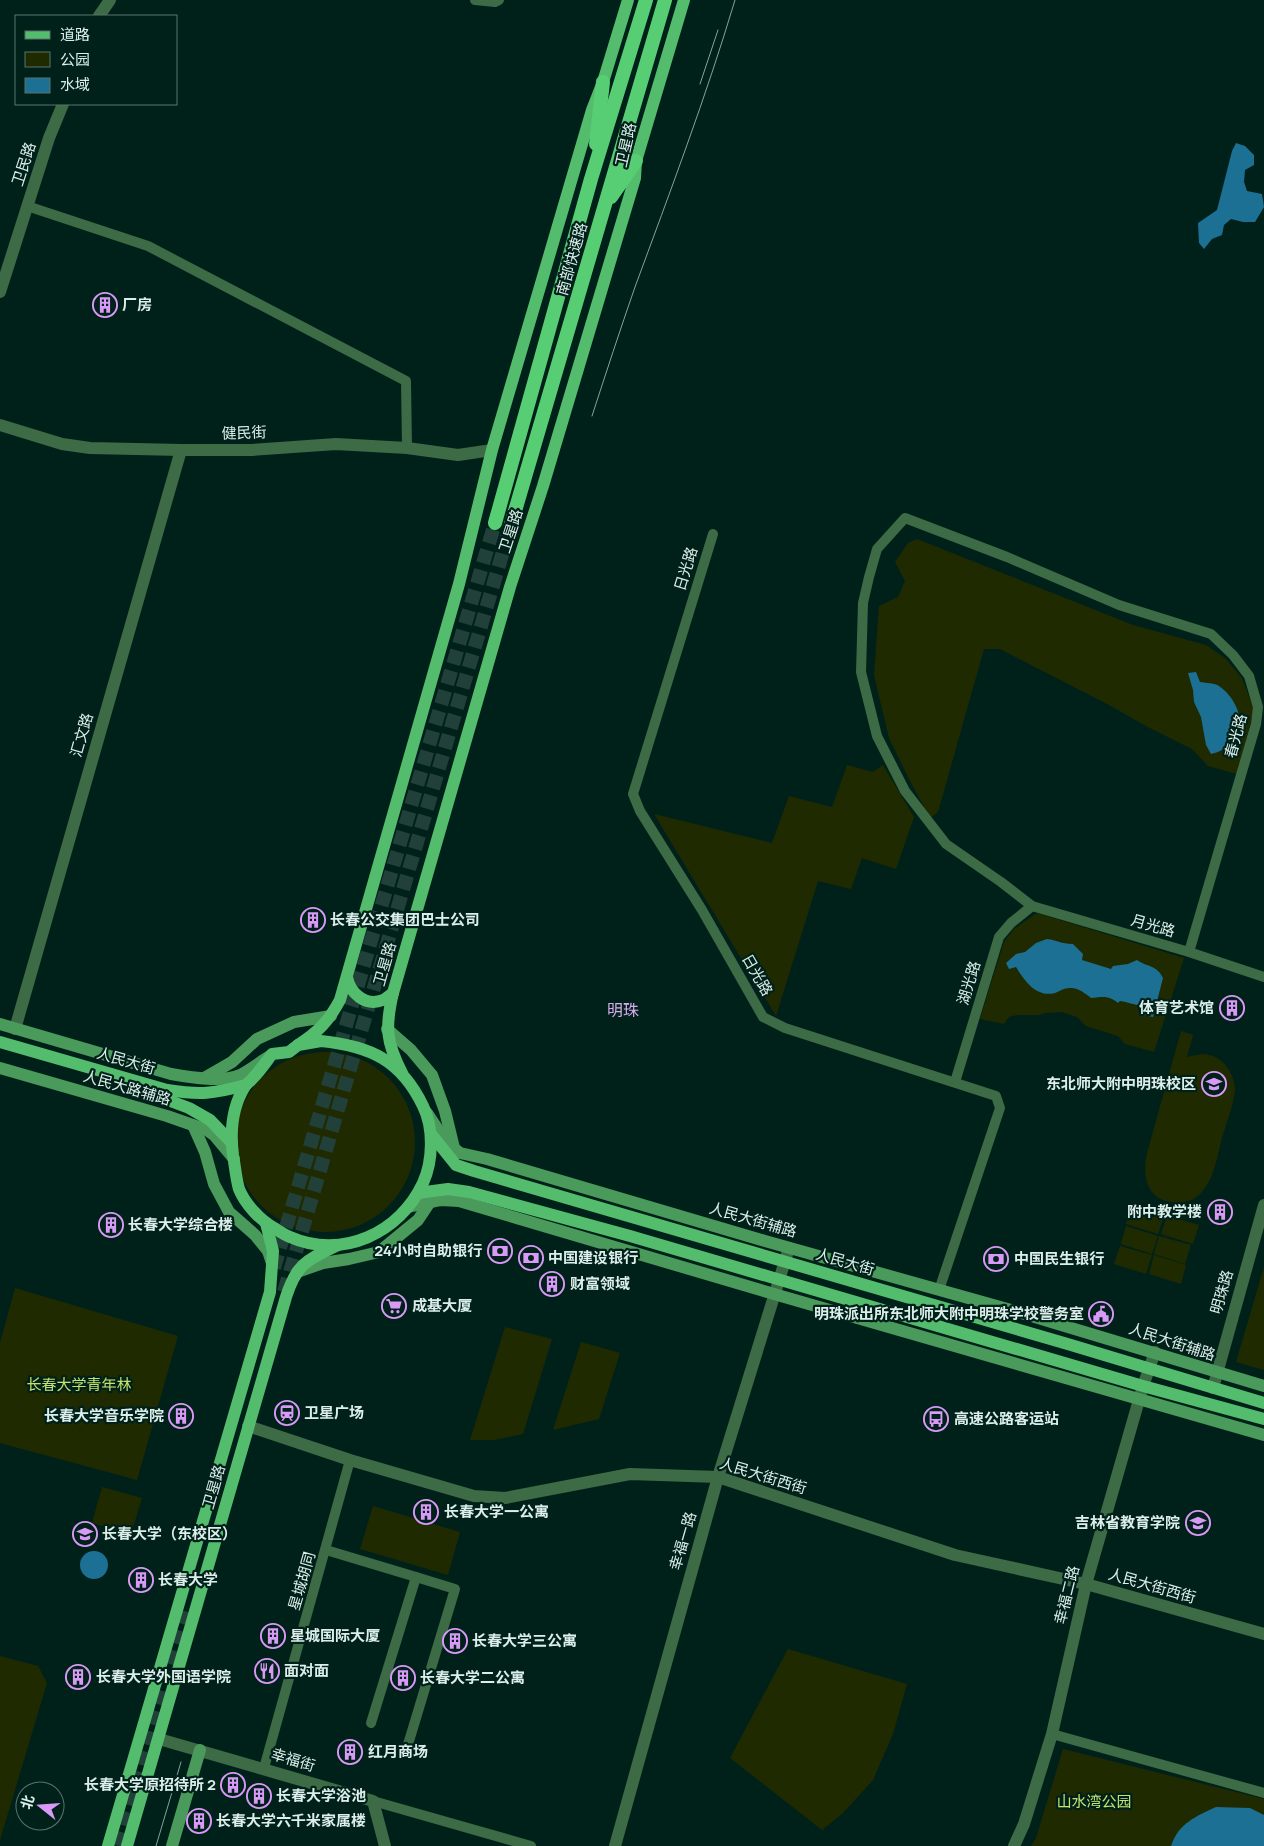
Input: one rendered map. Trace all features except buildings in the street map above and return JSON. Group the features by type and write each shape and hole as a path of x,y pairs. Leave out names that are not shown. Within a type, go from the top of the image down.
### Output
{"highway":[{"name":"南部快速路","path":"495,523 592,179 646,0"},
{"name":"南部快速路","path":"510,528 665,0"},
{"path":"592,179 603,82"},
{"path":"604,206 636,161"}],"main road":[{"path":"0,1024 171,1074 202,1078 239,1076 272,1054 289,1052 317,1032 331,1016 340,1000 347,977 454,602 492,450 592,110 603,82 628,0"},
{"name":"卫星路","path":"402,1073 389,1042 387,1029 393,994 510,587 546,477 635,178 636,161 684,0"},
{"path":"347,977 351,991 357,996 375,1001 382,1000 393,994"},
{"path":"202,1078 232,1062 257,1039 294,1022 331,1016"},
{"path":"387,1029 411,1050 432,1075 445,1111 454,1148"},
{"path":"272,1054 253,1079 246,1085 233,1116 232,1143 240,1190 252,1209 266,1223 290,1237 313,1244 338,1245 362,1240 384,1230 408,1207 418,1194 427,1173 431,1134 425,1110 416,1090 402,1073 376,1053 344,1044 321,1041 298,1046"},
{"name":"人民大街","path":"0,1042 167,1090 194,1094 217,1093 246,1085"},
{"name":"人民大街","path":"0,1051 164,1098 190,1108 210,1120 232,1143"},
{"name":"人民大路辅路","path":"0,1068 167,1116 207,1130 214,1135 234,1159"},
{"name":"人民大街辅路","path":"425,1110 447,1142 460,1153 487,1159 789,1248 1155,1352 1216,1373 1264,1386"},
{"path":"193,1125 205,1152 214,1184 229,1212 255,1235 268,1251 272,1263"},
{"name":"人民大街","path":"431,1134 456,1165 462,1167 1149,1368 1264,1404"},
{"path":"418,1194 448,1189 469,1192 630,1236 1143,1386 1264,1419"},
{"path":"408,1207 441,1200 459,1201 1264,1435"},
{"path":"297,1272 323,1262 349,1259 379,1252 418,1220 430,1202"},
{"name":"卫星路","path":"108,1846 270,1292 273,1251 266,1223"},
{"name":"卫星路","path":"127,1846 286,1297 297,1272 306,1261 338,1245"},
{"path":"172,1846 200,1750"}],"street":[{"path":"100,15 110,0"},
{"path":"474,0 495,2 499,0"},
{"name":"卫民路","path":"0,292 49,138 63,105"},
{"path":"27,206 148,246 406,381 407,448"},
{"name":"健民街","path":"0,425 62,444 90,448 252,450 336,444 407,448 458,455 492,450"},
{"name":"汇文路","path":"15,1029 181,450"},
{"name":"春光路","path":"1032,906 946,844 905,791 877,736 861,672 863,603 877,549 904,518 1007,557 1119,605 1211,634 1233,655 1249,676 1258,707 1256,724 1189,952"},
{"name":"日光路","path":"713,534 633,794 640,811 702,910 763,1017 785,1028 996,1096 1000,1108 939,1290"},
{"name":"湖光路","path":"955,1082 999,937 1011,923 1032,906"},
{"name":"月光路","path":"1032,906 1189,952 1264,977"},
{"name":"明珠路","path":"1213,1388 1264,1206"},
{"name":"幸福一路","path":"615,1846 718,1477 789,1248"},
{"name":"幸福二路","path":"1014,1846 1024,1824 1052,1734 1086,1584 1143,1386 1155,1352"},
{"name":"人民大街西街","path":"248,1426 350,1460 474,1496 505,1498 630,1474 718,1477 955,1555 1086,1584 1264,1634"},
{"name":"星城胡同","path":"264,1768 350,1460"},
{"path":"326,1550 455,1589 406,1751"},
{"path":"371,1723 416,1577"},
{"path":"1052,1734 1264,1792"},
{"name":"幸福街","path":"159,1739 373,1801"},
{"path":"373,1801 385,1846"},
{"path":"373,1801 531,1846"}],"green space":[{"path":"917,539 1133,625 1206,645 1225,658 1242,678 1254,709 1237,774 1208,766 1192,749 1000,649 984,649 938,812 930,818 889,738 874,675 879,606 898,597 905,581 895,562 908,543"},
{"path":"847,765 873,772 883,765 914,817 896,869 862,858 851,889 818,881 776,1016 654,814 772,843 789,796 832,807"},
{"path":"1037,913 1184,958 1154,1052 1125,1044 1118,1036 1086,1026 1077,1017 1062,1012 1040,1015 1017,1015 1009,1017 1004,1024 980,1019 1004,942 1014,929"},
{"path":"1181,1031 1193,1035 1187,1057 1202,1054 1215,1057 1221,1061 1226,1065 1233,1077 1235,1090 1232,1108 1212,1176 1208,1183 1195,1198 1185,1202 1169,1202 1159,1198 1150,1189 1147,1183 1145,1165"},
{"path":"325,1052 343,1054 359,1059 375,1067 394,1085 400,1092 411,1116 415,1142 413,1160 408,1176 400,1192 382,1211 375,1217 351,1228 325,1232 307,1230 291,1225 275,1217 256,1199 250,1192 239,1168 235,1142 237,1124 242,1108 250,1092 268,1073 275,1067 299,1056"},
{"path":"1132,1206 1164,1216 1158,1234 1126,1224"},
{"path":"1167,1216 1199,1225 1193,1244 1161,1234"},
{"path":"1126,1226 1158,1236 1152,1254 1121,1244"},
{"path":"1159,1236 1191,1245 1185,1264 1154,1254"},
{"path":"1120,1246 1152,1255 1146,1274 1114,1264"},
{"path":"1154,1255 1186,1265 1181,1284 1149,1274"},
{"path":"1264,1267 1264,1370 1236,1362"},
{"name":"长春大学青年林","path":"15,1288 178,1336 137,1480 0,1443 0,1343"},
{"path":"505,1327 552,1339 523,1434 495,1440 470,1440"},
{"path":"581,1342 620,1353 599,1419 553,1430"},
{"path":"102,1487 142,1498 131,1534 92,1523"},
{"path":"373,1506 460,1532 448,1575 360,1549"},
{"path":"788,1649 907,1684 893,1734 873,1780 843,1813 822,1830 730,1758"},
{"path":"0,1656 38,1666 47,1683 18,1781 15,1781 15,1790 0,1840"},
{"name":"山水湾公园","path":"1063,1749 1264,1799 1264,1846 1031,1846 1036,1838"}],"water":[{"path":"1236,143 1245,146 1254,155 1254,165 1245,170 1244,182 1247,191 1262,194 1264,207 1255,222 1231,219 1224,225 1222,235 1212,239 1204,249 1199,243 1198,223 1217,210 1232,151"},
{"path":"1196,672 1200,682 1217,685 1223,689 1238,710 1239,728 1222,750 1211,754 1206,745 1201,717 1194,702 1188,673"},
{"path":"1047,939 1073,944 1083,954 1082,960 1111,969 1113,966 1128,964 1137,960 1155,968 1163,978 1153,1017 1138,1014 1146,1012 1144,1005 1120,1001 1118,1003 1105,997 1091,998 1075,988 1066,988 1055,993 1042,993 1031,987 1016,967 1009,969 1006,963 1016,954 1025,952 1036,943"},
{"path":"94,1551 104,1555 108,1565 104,1575 94,1579 84,1575 80,1565 84,1555"},
{"path":"1216,1807 1250,1808 1264,1815 1264,1846 1171,1846 1174,1838 1183,1826"}],"tunnel":[{"path":"274,1268 495,523"},
{"path":"284,1292 510,528"},
{"path":"119,1846 188,1612"}],"tram line":[{"path":"592,416 635,287 700,108 735,0"},
{"path":"700,84 718,30"},
{"path":"156,1846 181,1762"}],"place":[{"name":"厂房","path":"105,305"},
{"name":"长春公交集团巴士公司","path":"313,920"},
{"name":"体育艺术馆","path":"1232,1008"},
{"name":"东北师大附中明珠校区","path":"1214,1084"},
{"name":"附中教学楼","path":"1220,1212"},
{"name":"长春大学综合楼","path":"111,1225"},
{"name":"24小时自助银行","path":"500,1251"},
{"name":"中国建设银行","path":"531,1258"},
{"name":"中国民生银行","path":"996,1259"},
{"name":"财富领域","path":"552,1284"},
{"name":"成基大厦","path":"394,1306"},
{"name":"明珠派出所东北师大附中明珠学校警务室","path":"1101,1314"},
{"name":"卫星广场","path":"287,1413"},
{"name":"长春大学音乐学院","path":"181,1416"},
{"name":"高速公路客运站","path":"936,1419"},
{"name":"长春大学一公寓","path":"426,1512"},
{"name":"吉林省教育学院","path":"1198,1523"},
{"name":"长春大学（东校区）","path":"85,1534"},
{"name":"长春大学","path":"141,1580"},
{"name":"星城国际大厦","path":"273,1636"},
{"name":"长春大学三公寓","path":"455,1641"},
{"name":"面对面","path":"267,1671"},
{"name":"长春大学外国语学院","path":"78,1677"},
{"name":"长春大学二公寓","path":"403,1678"},
{"name":"红月商场","path":"350,1752"},
{"name":"长春大学原招待所 2","path":"233,1785"},
{"name":"长春大学浴池","path":"259,1796"},
{"name":"长春大学六千米家属楼","path":"199,1821"}],"district":[{"name":"明珠","path":"623,1010"}]}
